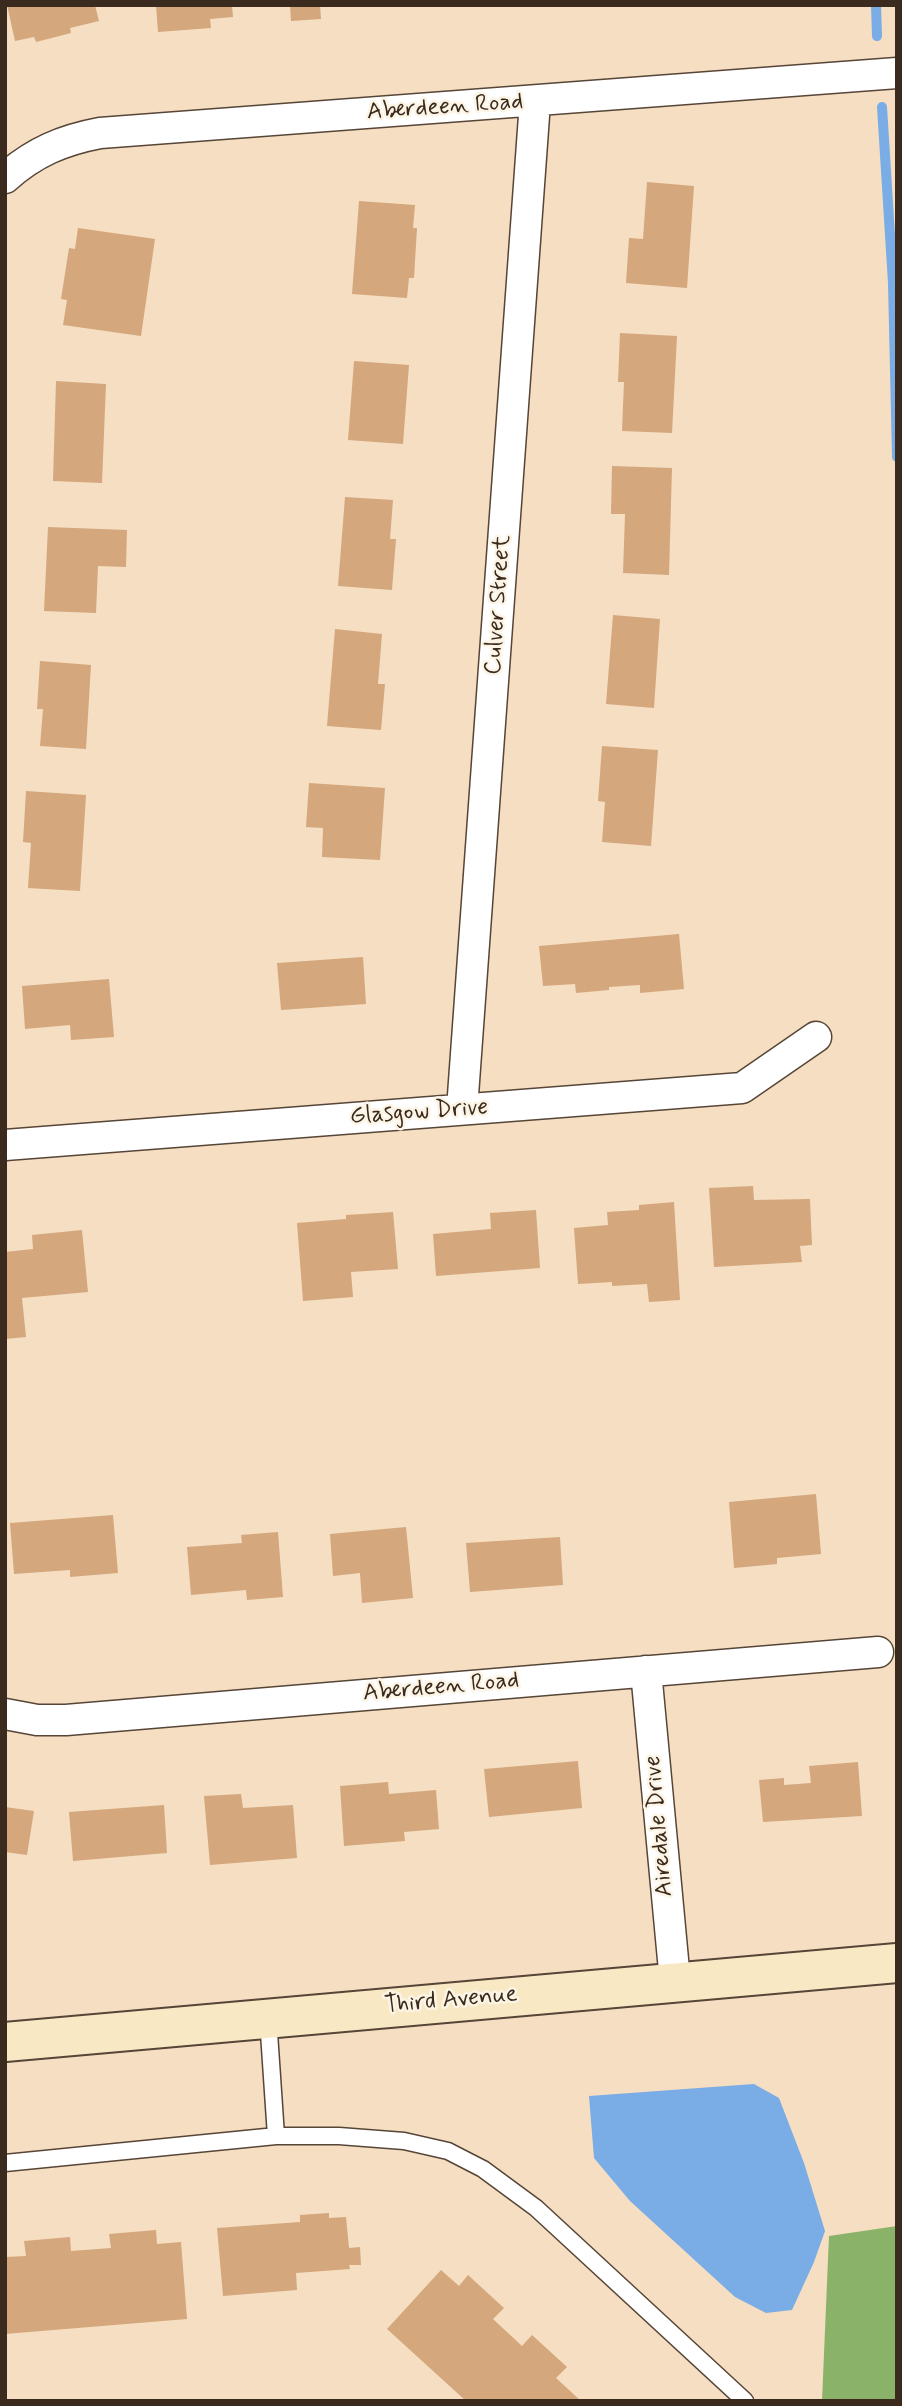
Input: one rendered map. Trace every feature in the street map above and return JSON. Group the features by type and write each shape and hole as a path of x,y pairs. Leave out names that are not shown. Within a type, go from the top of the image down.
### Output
{"street":[{"name":"Aberdeen Road","path":"5,178 22,162 47,148 73,138 100,134 897,73"},
{"name":"Culver Street","path":"462,1109 535,102"},
{"name":"Glasgow Drive","path":"5,1145 742,1088 816,1037"},
{"name":"Aberdeen Road","path":"5,1714 37,1720 66,1720 878,1653"},
{"name":"Airedale Drive","path":"646,1671 675,1981"},
{"name":"Third Avenue","path":"5,2042 897,1963"}],"lane":[{"path":"268,2018 276,2136"},
{"path":"5,2163 276,2136 339,2136 404,2141 448,2151 484,2169 536,2208 745,2401"}],"green space":[{"path":"897,2226 897,2401 822,2401 829,2236"}],"water":[{"path":"754,2084 779,2098 804,2163 825,2231 792,2310 766,2313 735,2297 630,2201 594,2158 589,2096"}],"building":[{"path":"7,5 95,5 99,21 70,28 71,33 36,42 34,37 15,41"},
{"path":"156,5 232,5 233,17 210,19 211,28 158,32"},
{"path":"290,5 320,5 321,19 291,21"},
{"path":"647,182 694,186 687,288 626,283 629,238 643,239"},
{"path":"359,201 415,205 413,228 417,228 414,278 409,278 407,298 352,294"},
{"path":"78,228 155,239 141,336 63,325 67,300 61,299 69,248 75,249"},
{"path":"620,333 677,336 672,433 622,431 624,382 618,382"},
{"path":"354,361 409,365 403,444 348,440"},
{"path":"56,381 106,384 102,483 53,481"},
{"path":"612,466 672,468 669,575 623,573 625,514 611,514"},
{"path":"345,497 393,500 390,539 396,539 392,590 338,586"},
{"path":"48,527 127,530 126,567 98,566 96,613 44,611"},
{"path":"613,615 660,619 654,708 606,704"},
{"path":"335,629 382,634 378,684 385,684 381,730 327,726"},
{"path":"40,661 91,665 86,749 40,746 43,709 37,709"},
{"path":"602,746 658,750 651,846 602,842 605,802 598,801"},
{"path":"309,783 385,788 380,860 322,857 323,828 306,827"},
{"path":"26,791 86,795 80,891 28,888 31,843 23,842"},
{"path":"679,934 684,989 640,993 640,985 576,993 575,984 543,986 539,946"},
{"path":"363,957 366,1004 281,1010 277,963"},
{"path":"109,979 114,1037 71,1040 70,1025 25,1029 22,986"},
{"path":"753,1186 754,1200 810,1199 812,1245 800,1246 802,1262 714,1267 709,1188"},
{"path":"674,1202 680,1300 649,1302 647,1284 578,1284 574,1228 608,1225 607,1212 639,1210 639,1205"},
{"path":"536,1210 540,1268 436,1276 433,1234 491,1229 490,1213"},
{"path":"393,1212 398,1269 351,1272 353,1297 303,1301 297,1223 346,1219 346,1215"},
{"path":"82,1230 88,1292 22,1298 26,1337 5,1339 5,1252 33,1249 32,1235"},
{"path":"816,1494 821,1554 777,1558 777,1564 734,1568 729,1502"},
{"path":"113,1515 118,1573 70,1577 70,1570 14,1574 10,1523"},
{"path":"406,1527 413,1598 362,1603 360,1573 333,1576 330,1534"},
{"path":"278,1532 283,1597 247,1600 246,1590 191,1595 187,1547 242,1543 241,1535"},
{"path":"560,1537 563,1585 470,1592 466,1543"},
{"path":"578,1761 582,1808 489,1817 484,1769"},
{"path":"858,1762 862,1816 763,1822 759,1780 784,1778 784,1785 811,1783 809,1766"},
{"path":"388,1782 389,1794 436,1790 439,1829 404,1832 405,1841 344,1846 340,1786"},
{"path":"241,1794 243,1808 293,1805 297,1858 210,1865 204,1796"},
{"path":"164,1805 167,1853 73,1861 69,1812"},
{"path":"5,1807 34,1811 27,1855 5,1852"},
{"path":"329,2213 329,2218 346,2217 349,2248 360,2247 361,2265 349,2265 350,2269 296,2273 297,2290 223,2296 217,2228 300,2222 300,2215"},
{"path":"156,2230 157,2244 181,2242 187,2319 5,2334 5,2257 26,2256 24,2241 70,2237 71,2251 111,2248 109,2234"},
{"path":"441,2270 459,2286 468,2275 504,2308 493,2319 522,2346 532,2335 567,2367 556,2378 581,2401 466,2401 387,2329"}],"waterway":[{"path":"876,5 877,36"},
{"path":"882,107 893,283 897,457"}]}
